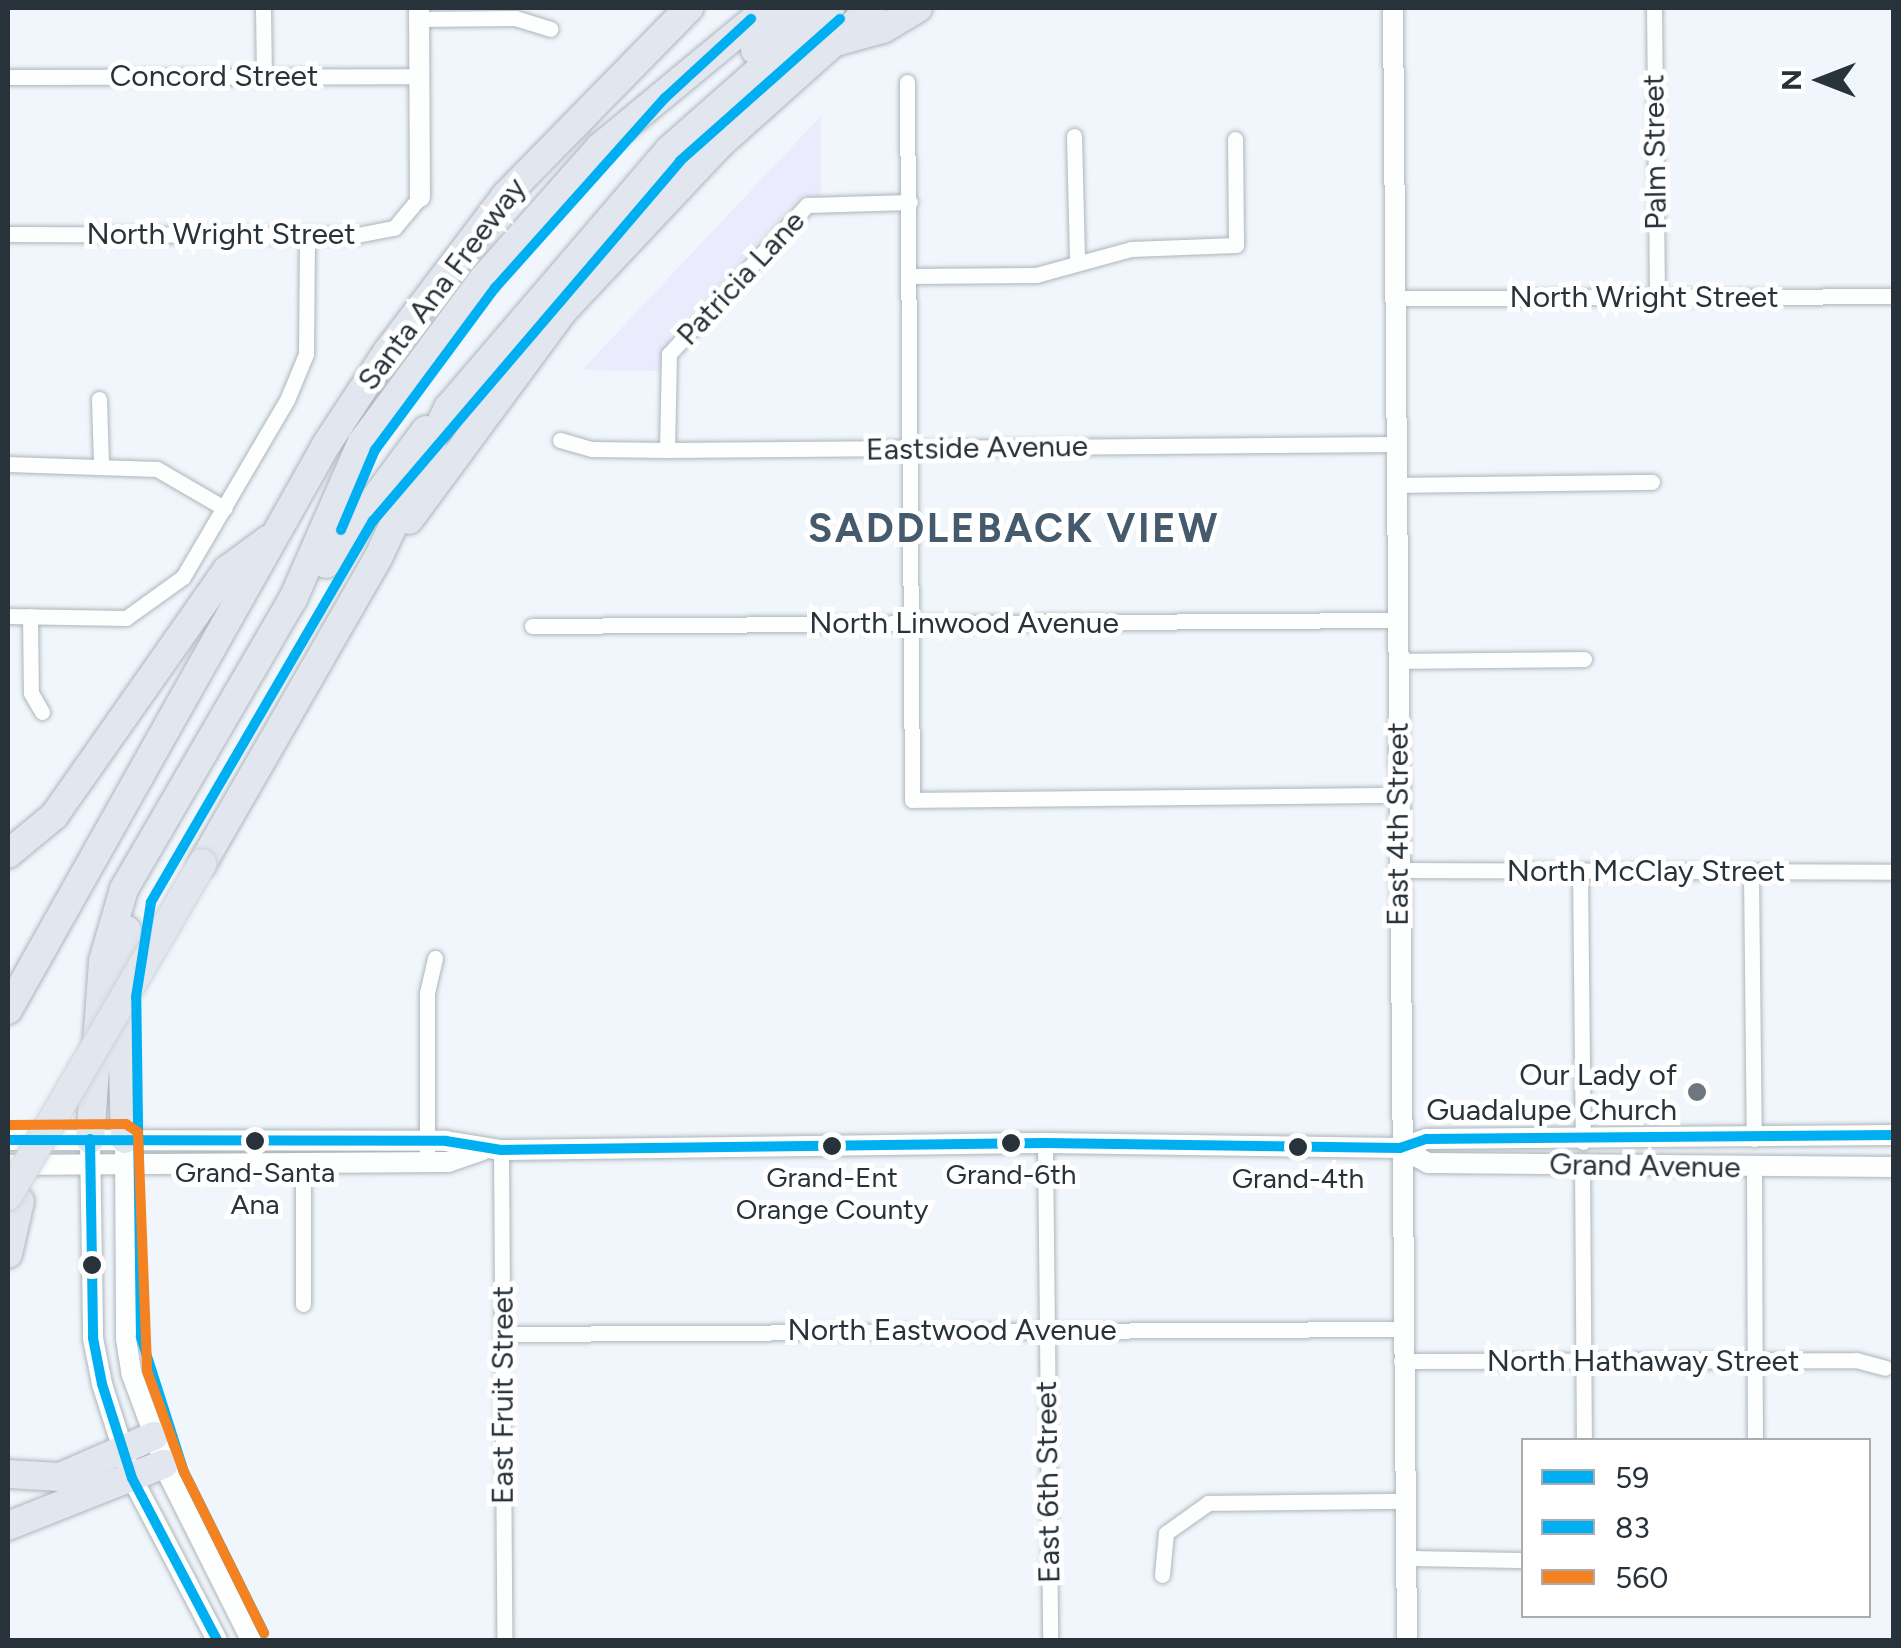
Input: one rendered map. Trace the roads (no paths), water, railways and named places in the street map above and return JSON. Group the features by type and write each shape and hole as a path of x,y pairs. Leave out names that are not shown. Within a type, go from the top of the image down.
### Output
{"highway":[{"name":"Santa Ana Freeway","path":"8,1010 354,401 454,258 556,138 689,8"},
{"path":"90,1152 104,961 124,889 293,598 362,442 483,279 654,86 741,8"},
{"path":"619,129 768,8"},
{"path":"125,1151 122,965 137,897 340,539 711,96 798,8"},
{"path":"669,150 830,8"},
{"path":"378,558 564,310 720,144 872,8"},
{"path":"828,44 883,29 918,8"},
{"path":"8,1254 18,1162 202,864 378,558 448,408"},
{"name":"Santa Ana Freeway","path":"242,597 294,550 362,442"},
{"path":"8,854 54,816 227,570 278,532"},
{"path":"8,1474 60,1477 154,1436"},
{"path":"8,1526 164,1464"}],"main road":[{"name":"East 4th Street","path":"1392,8 1400,1328 1406,1640"},
{"path":"419,13 420,197"},
{"name":"Grand Avenue","path":"18,1162 125,1151 1044,1143 1400,1148 1426,1139 1583,1142 1894,1136"},
{"name":"Grand Avenue","path":"8,1140 90,1152"},
{"name":"Grand Avenue","path":"1400,1148 1428,1163 1894,1166"},
{"path":"125,1151 126,1339 164,1464 251,1640"},
{"name":"Grand Avenue","path":"125,1151 303,1163 428,1151"},
{"path":"90,1152 93,1338 121,1450 217,1640"}],"street":[{"path":"263,8 264,76"},
{"name":"Palm Street","path":"1654,8 1657,297"},
{"path":"419,13 514,18 550,29"},
{"name":"Concord Street","path":"8,77 420,76"},
{"path":"906,82 912,800 1397,795"},
{"path":"1074,136 1077,259"},
{"path":"910,276 1036,274 1077,259 1236,244 1235,139"},
{"name":"North Wright Street","path":"8,234 308,236 394,228 420,197"},
{"name":"Patricia Lane","path":"667,450 669,354 808,205 910,202"},
{"path":"8,616 126,618 182,577 224,508 306,354 308,236"},
{"name":"North Wright Street","path":"1394,298 1894,296"},
{"path":"99,399 101,462"},
{"name":"Eastside Avenue","path":"560,440 592,450 1396,444"},
{"path":"8,464 101,462 158,468 224,508"},
{"path":"1396,484 1652,482"},
{"path":"30,616 31,693 42,712"},
{"name":"North Linwood Avenue","path":"532,626 1397,620"},
{"path":"1397,661 1584,658"},
{"name":"North McClay Street","path":"1398,870 1894,872"},
{"path":"1580,871 1583,1142"},
{"path":"1751,872 1754,1139"},
{"path":"428,1151 427,993 435,958"},
{"name":"East 6th Street","path":"1044,1143 1050,1640"},
{"name":"East Fruit Street","path":"492,1150 503,1334 504,1640"},
{"path":"303,1163 303,1304"},
{"path":"1582,1165 1584,1438"},
{"path":"1754,1168 1756,1438"},
{"name":"North Eastwood Avenue","path":"503,1334 1400,1328"},
{"name":"North Hathaway Street","path":"1401,1361 1856,1360 1885,1368"},
{"path":"1162,1575 1166,1533 1208,1504 1404,1501"},
{"path":"1405,1558 1521,1560"}],"place":[{"name":"Our Lady of Guadalupe Church","path":"1697,1092"},
{"name":"Grand-Santa Ana","path":"255,1141"},
{"name":"Grand-6th","path":"1011,1143"},
{"name":"Grand-Ent Orange County","path":"832,1146"},
{"name":"Grand-4th","path":"1298,1147"}],"district":[{"name":"SADDLEBACK VIEW","path":"1014,528"}]}
